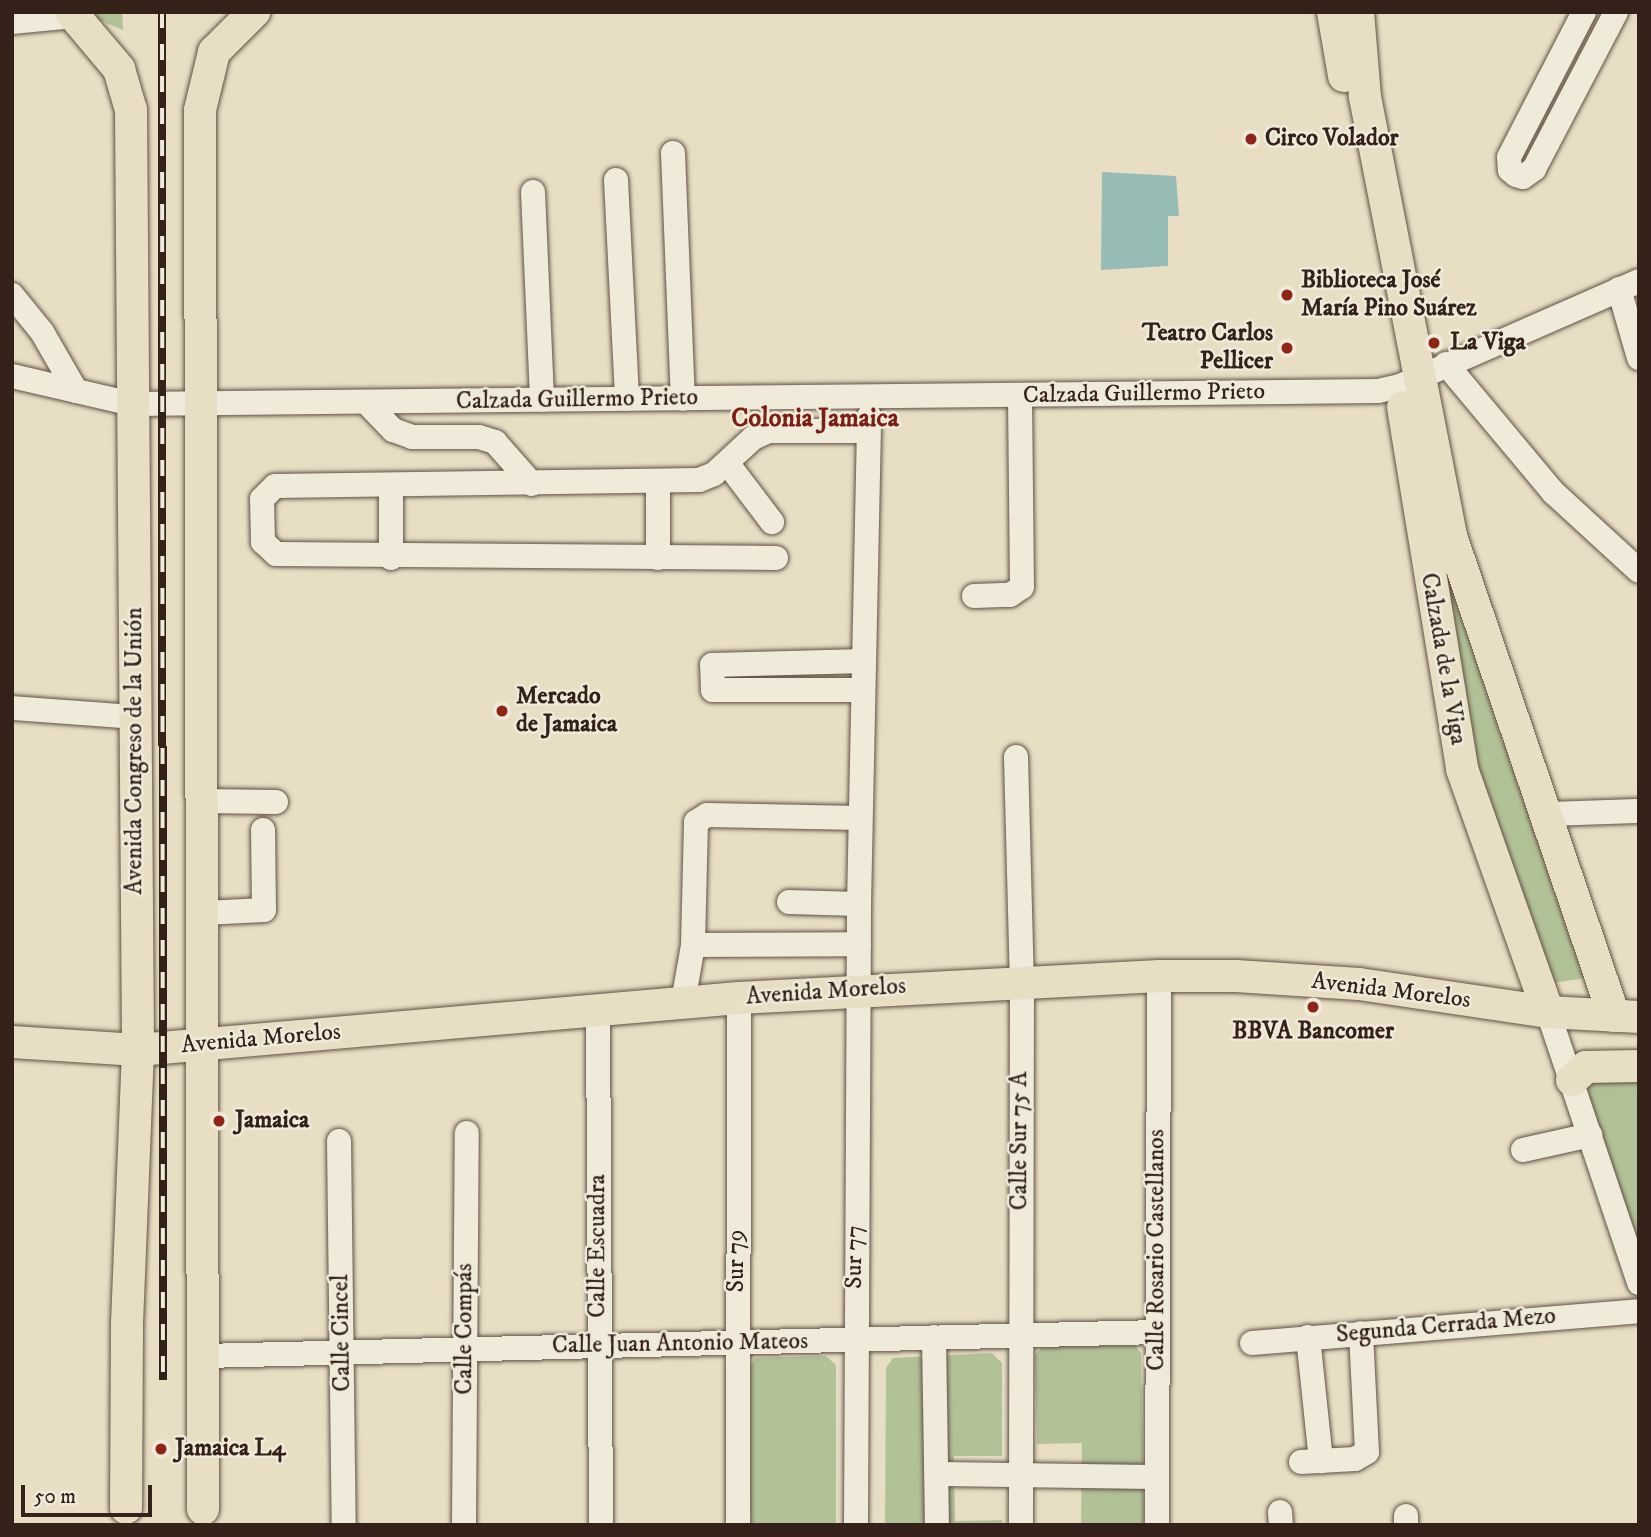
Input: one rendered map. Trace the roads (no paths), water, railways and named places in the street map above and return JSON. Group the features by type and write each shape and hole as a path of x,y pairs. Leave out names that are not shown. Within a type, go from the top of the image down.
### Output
{"main road":[{"path":"203,1508 204,404 200,110 214,52 254,12"},
{"name":"Calzada de la Viga","path":"1333,12 1408,382 1451,536 1547,814 1626,1016"},
{"path":"1340,56 1346,12"},
{"name":"Calzada de la Viga","path":"1358,12 1364,97 1408,382 1414,475 1462,769 1548,1012"},
{"name":"Avenida Congreso de la Unión","path":"73,14 118,69 131,110 138,1050 126,1519"},
{"path":"1414,475 1465,582"},
{"name":"Avenida Morelos","path":"12,1042 138,1050 858,989 1159,976 1236,975 1359,984 1548,1012 1626,1016"},
{"path":"1572,1080 1586,1068 1639,1066"}],"street":[{"path":"1563,12 1567,43"},
{"path":"1584,12 1509,157 1510,170 1516,175 1523,177 1534,169 1616,12"},
{"path":"12,22 73,14"},
{"path":"673,153 683,398"},
{"path":"616,180 627,399"},
{"path":"533,192 542,400"},
{"name":"Calzada Guillermo Prieto","path":"12,376 132,404 1378,391 1408,382 1629,285"},
{"path":"1629,285 1639,358"},
{"path":"12,295 42,332 76,391"},
{"path":"1446,364 1539,476 1639,571"},
{"path":"974,596 1010,595 1022,587 1020,395"},
{"name":"Sur 77","path":"856,1525 854,1339 858,989 869,397"},
{"path":"366,402 393,430 412,437 480,437 495,442 532,484"},
{"path":"776,558 391,558 270,553 263,542 264,493 275,486 699,480 728,464 753,438 769,431 868,431"},
{"path":"728,464 772,522"},
{"path":"658,482 658,558"},
{"path":"391,485 391,558"},
{"path":"863,690 713,690 712,664 864,661"},
{"path":"12,708 135,717"},
{"name":"Calle Sur 75 A","path":"1016,757 1021,982 1021,1525"},
{"path":"204,801 276,802"},
{"path":"1547,814 1639,811"},
{"path":"683,1002 693,945 694,829 701,817 860,818"},
{"path":"204,913 264,910 263,830"},
{"path":"789,902 859,904"},
{"path":"693,945 859,944"},
{"name":"Calle Rosario Castellanos","path":"1157,1525 1159,976"},
{"name":"Sur 79","path":"737,1525 739,998"},
{"name":"Calle Escuadra","path":"598,1009 601,1525"},
{"name":"Calzada de la Viga","path":"1548,1012 1639,1283"},
{"name":"Calle Compás","path":"464,1525 467,1133"},
{"path":"1523,1150 1590,1135"},
{"name":"Calle Cincel","path":"339,1141 344,1525"},
{"name":"Segunda Cerrada Mezo","path":"1252,1343 1639,1311"},
{"name":"Calle Juan Antonio Mateos","path":"204,1356 1156,1332"},
{"path":"1308,1337 1311,1461 1355,1459 1367,1452 1361,1333"},
{"path":"934,1337 937,1525"},
{"path":"937,1474 1157,1477"}],"water":[{"path":"1102,172 1176,176 1179,216 1168,216 1168,266 1101,270"}],"railway":[{"path":"162,12 163,1380"}],"place":[{"name":"Circo Volador","path":"1251,139"},
{"name":"Biblioteca José María Pino Suárez","path":"1287,295"},
{"name":"La Viga","path":"1434,343"},
{"name":"Teatro Carlos Pellicer","path":"1287,348"},
{"name":"Mercado de Jamaica","path":"502,711"},
{"name":"BBVA Bancomer","path":"1313,1007"},
{"name":"Jamaica","path":"219,1121"},
{"name":"Jamaica L4","path":"161,1449"}],"district":[{"name":"Colonia Jamaica","path":"815,419"}]}
